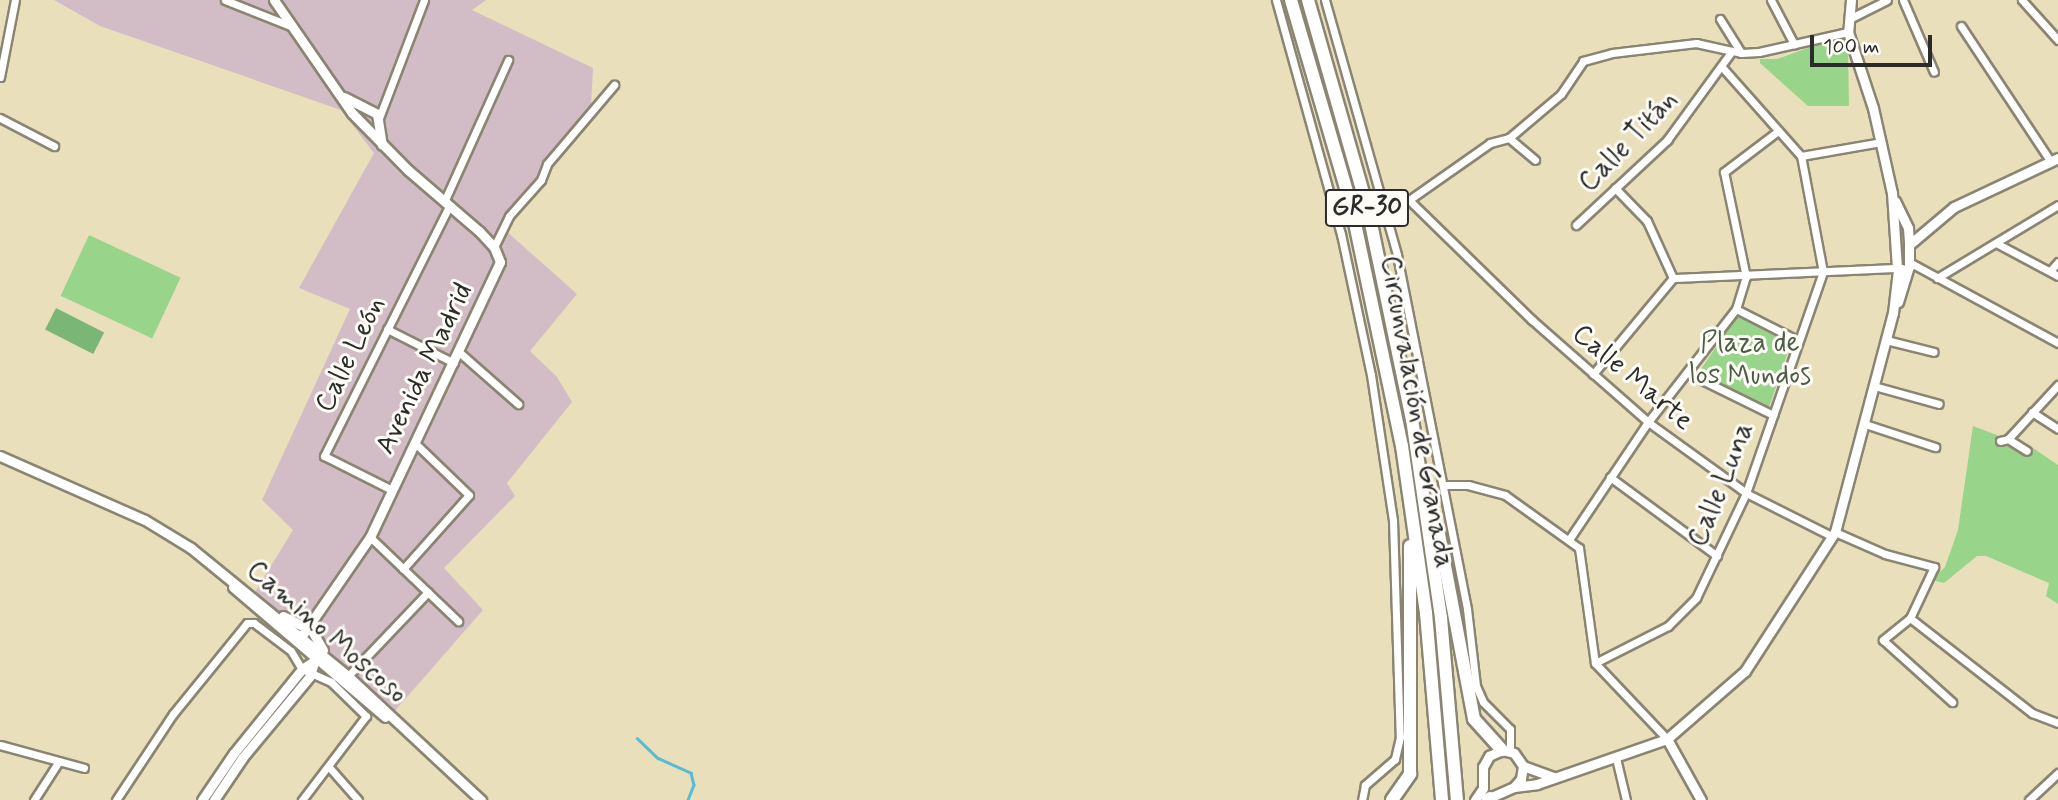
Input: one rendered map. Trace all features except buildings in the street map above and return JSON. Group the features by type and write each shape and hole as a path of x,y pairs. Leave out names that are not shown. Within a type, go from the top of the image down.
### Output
{"highway":[{"name":"Circunvalación de Granada","path":"1291,0 1362,252 1413,522 1442,795"},
{"name":"Circunvalación de Granada","path":"1308,0 1369,214 1421,475 1441,618 1456,794"},
{"path":"1421,475 1432,499 1474,719 1506,750"},
{"path":"1392,800 1410,774 1413,522"}],"street":[{"path":"0,77 15,0"},
{"path":"225,0 295,27"},
{"path":"274,0 362,125 494,247 509,216 541,180 547,164 614,85"},
{"path":"383,146 379,120 387,91 425,0"},
{"path":"1276,0 1341,234 1371,376 1393,520 1400,737 1395,759 1365,785 1362,800"},
{"path":"1325,0 1385,208 1444,485 1476,686 1483,702 1510,729 1506,750"},
{"path":"1771,0 1794,44"},
{"path":"1852,0 1848,32 1881,142 1903,268"},
{"path":"1851,18 1887,0"},
{"path":"1903,0 1934,72"},
{"path":"2022,0 2055,30 2058,40"},
{"path":"1720,19 1737,52"},
{"path":"1898,246 1910,243 1954,207 2054,160 1961,26"},
{"path":"1385,208 1409,200 1490,143 1509,138 1561,94 1583,61 1612,53 1706,44 1737,52 1794,44 1848,32"},
{"name":"Calle Titán","path":"1577,225 1667,140 1722,66 1737,52"},
{"name":"Calle León","path":"392,490 324,456 447,204 508,60"},
{"path":"1722,66 1801,156 1823,272"},
{"path":"362,125 366,111 387,91"},
{"path":"344,97 379,120"},
{"path":"0,118 54,146"},
{"path":"362,125 372,128 379,120"},
{"path":"1570,538 1648,422 1690,374 1736,309 1746,277 1724,172 1778,131"},
{"path":"1509,138 1535,159"},
{"path":"1801,156 1881,142"},
{"path":"1615,188 1647,221 1673,278"},
{"path":"1487,799 1503,790 1556,777 1667,739 1733,685 1834,534 1865,424 1910,243 1908,228 1892,193"},
{"name":"Calle Marte","path":"1409,200 1549,335 1648,422 1746,493 1834,534 1885,554 1934,567 1910,618"},
{"path":"1937,278 2058,205"},
{"path":"1996,243 2058,276"},
{"name":"Avenida Madrid","path":"301,637 370,537 496,275 500,262 494,247"},
{"path":"2050,271 2058,262"},
{"path":"1593,374 1673,278 1746,277 1903,268 1937,278 2058,343"},
{"name":"Calle Luna","path":"1595,663 1681,615 1717,556 1746,493 1797,340 1823,272"},
{"path":"1736,309 1797,340"},
{"path":"387,329 454,363"},
{"path":"1886,340 1934,352"},
{"path":"459,352 518,404"},
{"path":"1690,374 1773,415"},
{"path":"2027,451 2004,440 2058,385"},
{"path":"1874,386 1939,404"},
{"path":"2032,412 2058,429"},
{"path":"1865,424 1935,447"},
{"path":"403,569 468,495 415,443"},
{"name":"Camino Moscoso","path":"0,456 145,520 221,572 311,649 361,687 481,800"},
{"path":"1610,477 1717,556"},
{"path":"1444,485 1468,485 1505,495 1570,538 1579,548 1595,663 1667,739 1701,800"},
{"path":"370,537 458,621"},
{"path":"267,612 308,628 348,676 428,592"},
{"name":"Camino Moscoso","path":"267,612 301,637 311,649"},
{"path":"1951,702 1883,640 1910,618 2021,705 2058,723"},
{"path":"116,800 173,714 247,623 259,624 292,651 302,669 310,676 331,682 366,716 302,800"},
{"path":"311,649 317,659 361,687"},
{"path":"202,800 233,753 302,669 317,659"},
{"path":"214,800 243,757 310,676 317,659"},
{"name":"Camino Moscoso","path":"317,659 401,727"},
{"path":"0,745 84,768"},
{"path":"1506,750 1523,766 1556,777"},
{"path":"1475,800 1485,780 1485,761 1506,750"},
{"path":"1616,758 1626,800"},
{"path":"34,800 58,761"},
{"path":"1514,787 1521,779 1523,766"},
{"path":"329,767 358,800"},
{"path":"2029,800 2058,773"},
{"path":"1485,780 1503,790"}],"shaded area":[{"path":"54,0 486,0 472,10 593,68 591,107 505,230 577,294 530,351 557,377 572,402 507,483 515,496 444,568 483,610 393,713 255,592 293,530 262,500 350,309 299,288 374,153 341,110 100,26"}],"green space":[{"path":"1827,41 1848,53 1849,106 1808,106 1760,63 1760,59 1777,59"},
{"path":"89,235 181,278 152,338 61,296"},
{"path":"56,308 104,333 93,354 45,329"},
{"name":"Plaza de los Mundos","path":"1737,316 1791,343 1769,407 1699,372"},
{"path":"1973,426 1997,435 2003,444 2024,454 2030,446 2058,465 2058,604 2046,596 2049,583 1986,556 1977,556 1944,583 1932,580 1945,567 1958,530"}],"waterway":[{"path":"637,738 658,758 691,773 694,785 688,800"}]}
